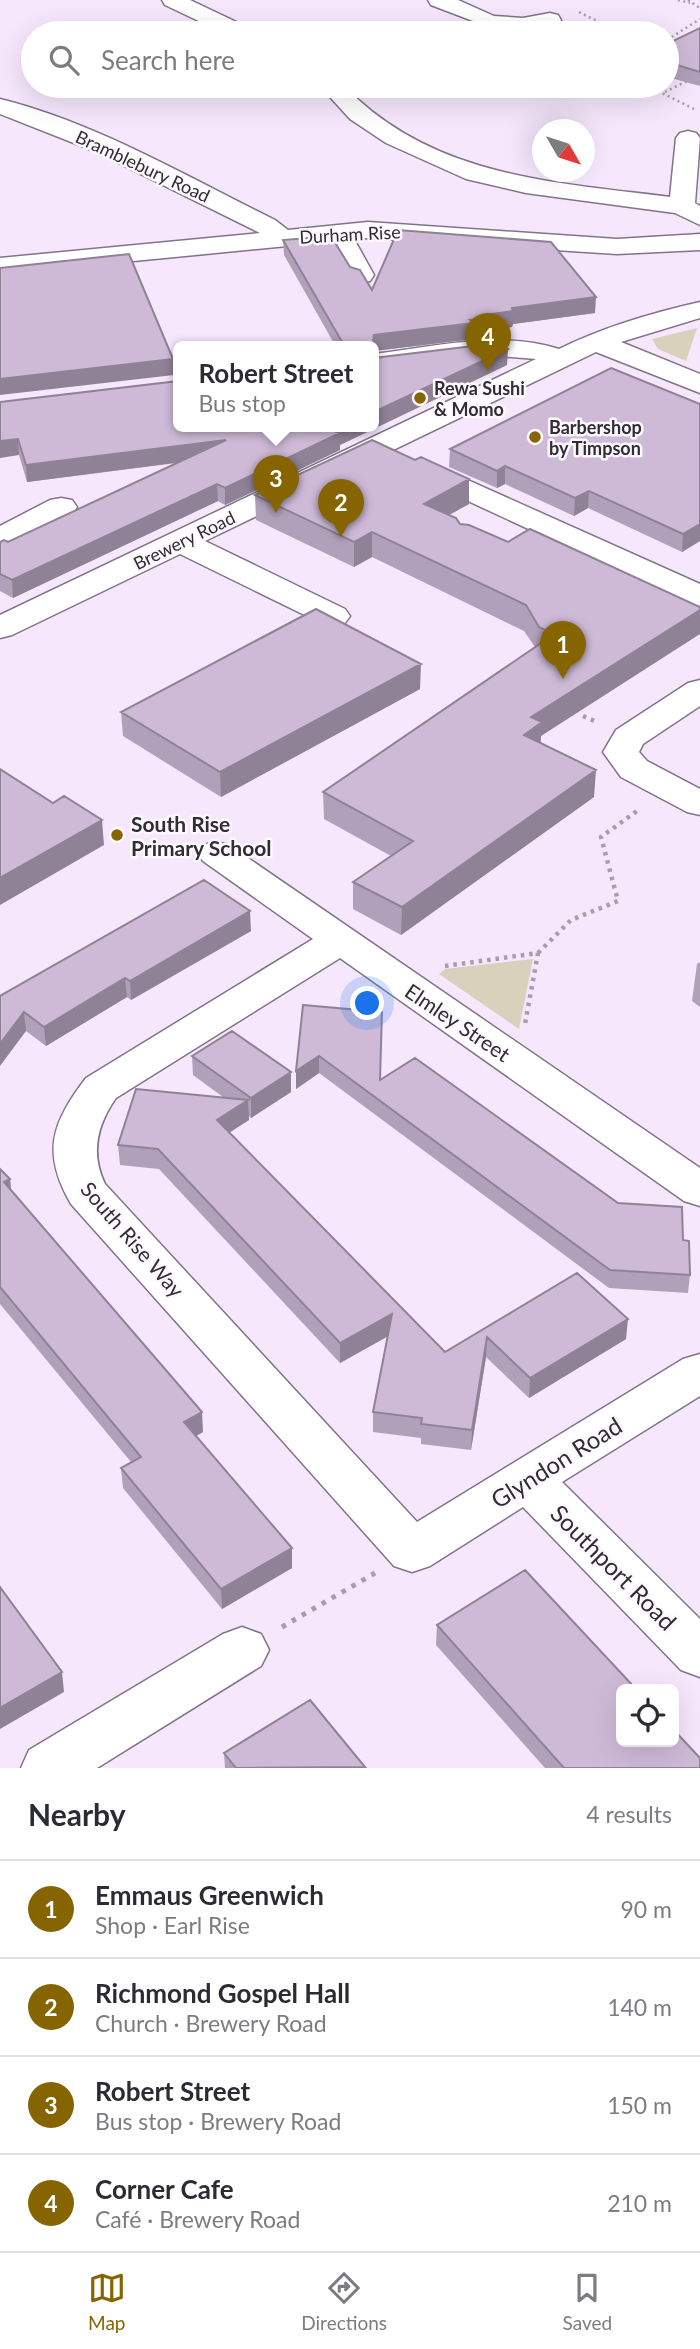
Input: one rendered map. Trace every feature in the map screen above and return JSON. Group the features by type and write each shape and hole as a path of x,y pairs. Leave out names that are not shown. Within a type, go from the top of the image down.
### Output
{"street":[{"path":"173,0 217,21"},
{"path":"439,0 484,18 484,21"},
{"path":"545,21 550,20"},
{"path":"343,98 358,114 394,138 475,174 538,188 691,212 688,138"},
{"name":"Bramblebury Road","path":"0,106 113,149 266,225 280,237"},
{"name":"Durham Rise","path":"0,266 337,232 400,230 591,246 673,246 700,242"},
{"path":"337,232 361,275"},
{"name":"Brewery Road","path":"3,623 181,542 595,342 658,320 700,310"},
{"path":"595,342 700,384"},
{"path":"379,362 497,348 532,349 560,358"},
{"path":"376,447 700,596"},
{"path":"0,540 61,507"},
{"path":"483,533 518,513"},
{"path":"181,542 333,616"},
{"path":"685,796 634,769 621,752 629,738 700,690"},
{"name":"Elmley Street","path":"216,853 700,1190"},
{"name":"South Rise Way","path":"341,940 101,1087 81,1120 72,1160 87,1193 412,1551"},
{"name":"Glyndon Road","path":"412,1551 700,1372"},
{"name":"Southport Road","path":"528,1480 700,1654"},
{"path":"49,1768 242,1650"}],"path":[{"path":"678,0 690,1 700,8"},
{"path":"570,7 597,21"},
{"path":"679,32 700,19"},
{"path":"679,84 700,74"},
{"path":"518,1063 538,953 571,920 618,901 601,837 685,796"},
{"path":"389,974 538,953"},
{"path":"242,1650 412,1551"}],"shaded area":[{"path":"697,328 686,361 658,349 652,339"},
{"path":"533,959 519,1029 439,974 445,969"}],"building":[{"path":"700,28 700,72 679,66 679,38"},
{"path":"398,230 551,242 596,297 512,308 513,311 492,314 495,317 470,320 474,323 374,335 373,341 342,341 283,240 331,236 350,267 360,270 372,290"},
{"path":"129,254 173,359 0,379 0,268"},
{"path":"498,343 508,349 379,410 379,357"},
{"path":"611,368 700,404 700,524 683,534 589,491 575,498 505,466 497,471 450,449"},
{"path":"173,382 173,432 340,433 225,488 217,484 12,580 0,574 0,542 8,542 226,440 26,465 18,439 0,441 0,402"},
{"path":"372,440 415,460 421,457 469,479 424,504 456,518 460,524 469,525 508,542 530,529 700,607 700,610 531,717 542,722 524,735 596,770 402,907 353,882 413,841 323,792 547,639 543,633 547,631 539,627 526,605 372,532 354,542 255,495"},
{"path":"316,609 421,664 220,772 121,712"},
{"path":"0,769 53,803 64,796 102,820 0,878"},
{"path":"204,880 250,911 130,981 125,978 44,1027 24,1012 0,1044 0,996"},
{"path":"303,1005 382,1012 380,1080 415,1058 618,1203 682,1207 683,1240 689,1241 690,1275 610,1270 319,1056 296,1071"},
{"path":"232,1031 291,1072 251,1098 192,1056"},
{"path":"136,1089 248,1100 217,1120 445,1352 577,1273 628,1319 530,1378 487,1337 472,1430 421,1424 422,1418 373,1412 392,1314 340,1343 158,1149 118,1145"},
{"path":"0,1169 10,1179 4,1182 202,1412 184,1422 292,1548 221,1589 121,1468 141,1457 0,1287"},
{"path":"525,1570 631,1684 616,1684 616,1747 679,1747 679,1735 700,1758 700,1768 564,1768 437,1625"},
{"path":"0,1587 62,1672 0,1708"},
{"path":"310,1700 365,1767 236,1768 224,1753"}],"place":[{"name":"Corner Cafe","path":"488,371"},
{"name":"Rewa Sushi & Momo","path":"420,398"},
{"name":"Barbershop by Timpson","path":"535,437"},
{"name":"Robert Street","path":"276,513"},
{"name":"Richmond Gospel Hall","path":"341,537"},
{"name":"Emmaus Greenwich","path":"563,679"},
{"name":"South Rise Primary School","path":"117,835"}]}
